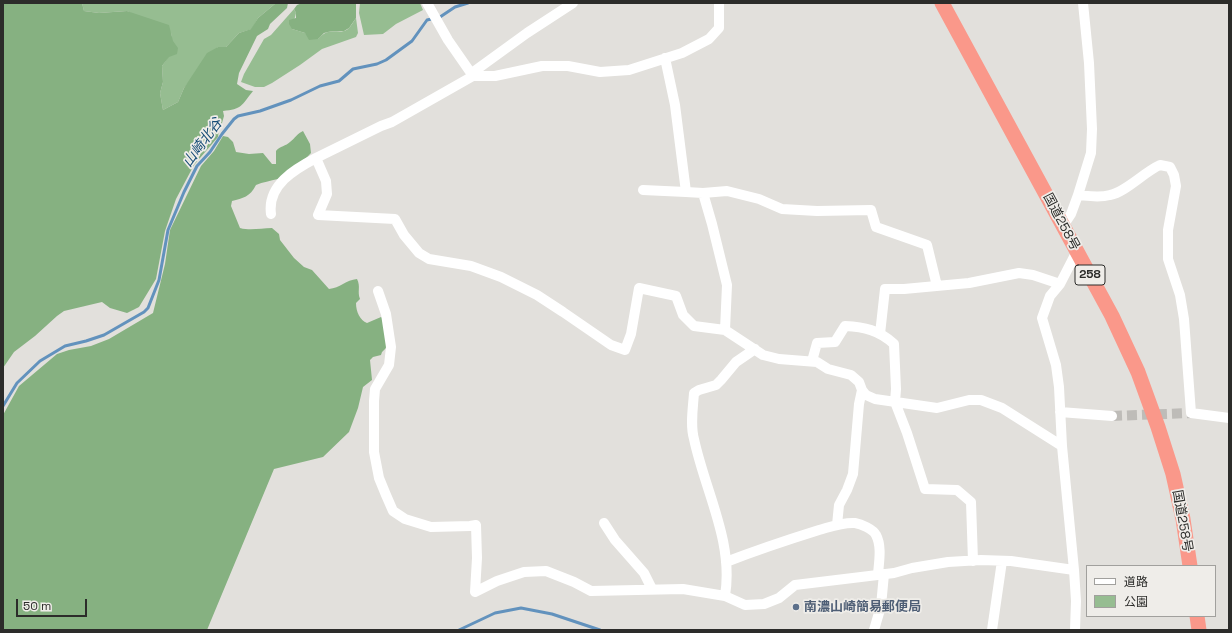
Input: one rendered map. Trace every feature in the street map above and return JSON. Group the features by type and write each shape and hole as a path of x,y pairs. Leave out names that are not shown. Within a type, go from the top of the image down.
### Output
{"highway":[{"name":"国道258号","path":"942,3 1112,316 1138,372 1173,474 1184,519 1190,565"},
{"path":"1197,617 1199,630"}],"street":[{"path":"473,76 476,70 527,33 573,3"},
{"path":"271,214 271,203 281,181 292,171 381,126 392,122 473,76 496,76 542,66 568,66 600,72 629,70 682,53 709,39 719,28 719,3"},
{"path":"1063,226 1071,214 1091,153 1092,129 1089,63 1083,3"},
{"path":"428,6 448,40 473,76"},
{"path":"665,58 675,105 686,192"},
{"path":"316,158 326,181 327,194 318,215 395,219 404,235 419,253 429,259 470,266 501,277 543,300 611,345 625,350 631,334 639,288 676,296 683,315 694,326 725,330 763,355 779,359 817,362 828,369 850,375 859,382 866,395 875,399 937,408 969,400 981,400 1002,408 1062,446"},
{"path":"1078,195 1097,197 1111,195 1160,165 1170,167 1174,175 1176,186 1168,230 1168,259 1180,296 1184,319 1191,413 1229,418"},
{"path":"643,190 703,193 727,191 759,199 782,209 817,212 871,210 876,227 927,246 937,286"},
{"path":"703,193 727,285 725,330"},
{"path":"1075,630 1076,601 1074,570 1056,365 1042,318 1050,296 1060,284 1077,251"},
{"path":"880,334 885,289 904,289 969,283 1019,273 1033,275 1060,284"},
{"path":"378,291 386,314 391,347 389,365 375,389 374,452 379,478 393,511 404,519 431,527 470,526 476,524 477,558 475,592 524,572 546,571 574,582 591,592 683,589 725,596 745,605 764,604 780,598 795,585 881,574 930,564 973,561 1002,561 1074,570"},
{"path":"812,362 817,343 835,342 844,326 865,328 888,338 894,344 896,389 895,402 907,433 925,489 957,490 971,502 973,561"},
{"path":"725,596 728,581 721,529 693,438 692,418 694,394 699,390 716,385 736,362 754,349"},
{"path":"837,524 839,505 853,474 859,404 862,390"},
{"path":"1060,412 1112,416"},
{"path":"604,523 615,540 644,573 652,589"},
{"path":"726,562 788,539 837,524 855,523 866,527 875,533 879,544 881,606 874,630"},
{"path":"992,630 1002,561"}],"green space":[{"path":"3,3 82,3 84,11 99,13 127,11 169,25 173,41 178,48 177,54 169,57 162,66 163,82 160,93 163,110 178,102 184,88 207,53 218,47 226,47 239,33 251,29 258,18 276,3 288,3 287,8 270,24 268,29 257,36 239,73 237,84 246,90 253,91 238,108 223,111 224,116 219,129 218,137 194,165 176,199 165,231 156,279 139,307 127,313 110,308 102,302 64,311 14,352 3,368"},
{"path":"82,3 276,3 258,18 252,29 239,33 226,47 218,47 184,88 178,102 163,110 160,93 163,82 162,66 171,51 171,33 127,11 99,13 84,11"},
{"path":"302,3 356,3 356,18 349,28 344,31 324,33 318,39 309,40 305,33 292,29 289,24 289,20 296,18 294,9 297,5"},
{"path":"360,3 420,3 423,10 396,24 383,34 364,35 359,13"},
{"path":"294,9 296,13 292,29 318,39 327,33 345,31 356,18 358,33 356,37 322,49 300,65 264,87 255,87 241,82 264,39 271,35"},
{"path":"303,131 310,144 311,153 286,175 278,179 256,185 249,195 232,201 231,206 240,228 272,228 279,234 280,240 294,258 304,267 312,270 329,289 357,279 359,284 360,299 356,303 356,306 360,318 367,323 381,317 384,319 389,345 381,355 373,357 370,360 372,380 363,387 358,408 349,432 323,457 274,469 207,630 3,630 3,415 19,386 57,354 91,346 109,339 153,313 165,264 170,230 201,166 214,151 223,136 228,137 233,142 236,152 249,154 263,153 272,164 276,164 276,151"}],"waterway":[{"name":"山崎北谷","path":"3,406 17,383 40,361 65,346 104,335 144,312 148,308 159,280 168,230 184,192 197,166 210,152 234,119 238,116 260,111 291,100 320,86 339,81 353,69 377,64 386,60 412,41 427,20 440,17 455,7 468,3"},
{"path":"459,630 495,613 521,608 552,614 600,630"}],"tunnel":[{"path":"1112,416 1191,413"}],"place":[{"name":"南濃山崎簡易郵便局","path":"796,607"}]}
